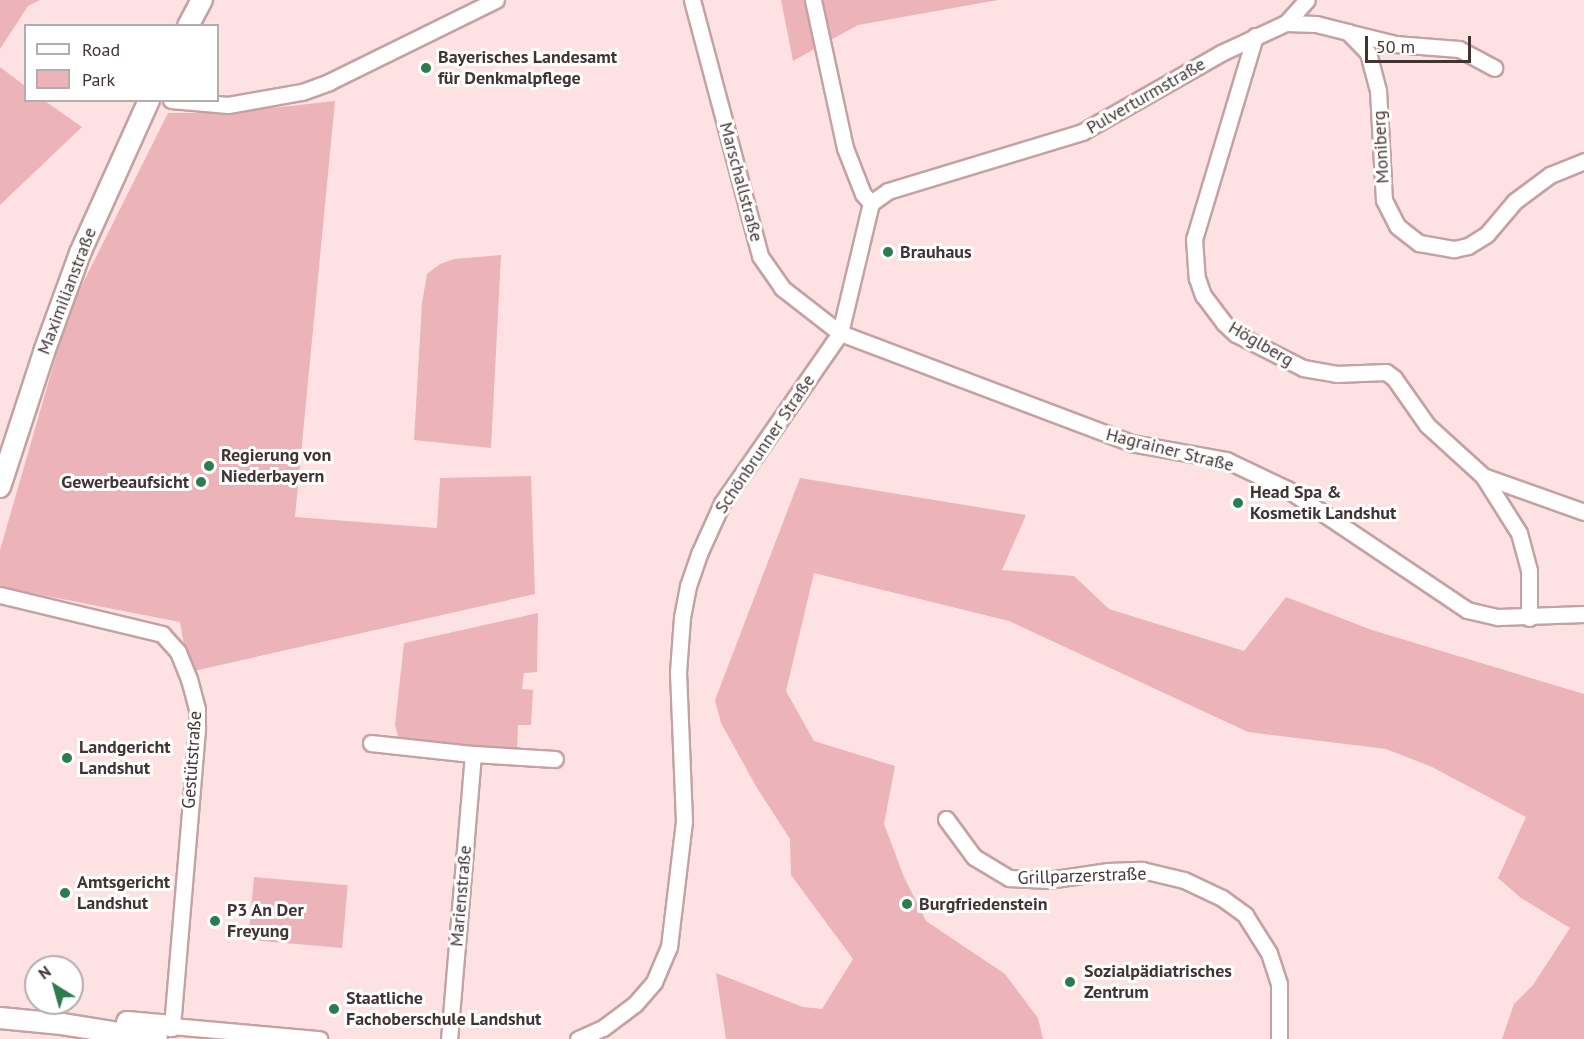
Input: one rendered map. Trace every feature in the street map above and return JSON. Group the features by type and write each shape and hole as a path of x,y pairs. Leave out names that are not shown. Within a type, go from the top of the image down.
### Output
{"main road":[{"path":"189,24 202,0"},
{"name":"Maximilianstraße","path":"0,487 44,352 80,253 148,102"},
{"path":"0,1018 164,1033"}],"street":[{"path":"194,102 228,105 302,92 329,82 496,0"},
{"name":"Marschallstraße","path":"692,0 760,256 782,288 840,333"},
{"path":"813,0 845,148 863,194 871,203"},
{"name":"Pulverturmstraße","path":"871,203 888,191 1082,132 1255,36 1286,23 1307,0"},
{"path":"1286,23 1316,24 1395,44 1459,49 1494,68"},
{"name":"Moniberg","path":"1348,32 1368,53 1378,90 1384,200 1397,226 1419,243 1454,249 1468,246 1487,234 1515,201 1550,175 1584,161"},
{"name":"Höglberg","path":"1255,36 1194,239 1197,278 1203,295 1224,323 1236,334 1304,368 1335,374 1386,372 1394,378 1427,425 1483,476 1519,533 1525,548 1528,571 1529,618"},
{"name":"Schönbrunner Straße","path":"578,1039 603,1028 635,1004 654,982 669,947 684,821 678,672 682,617 688,586 699,554 722,503 840,333 871,203"},
{"name":"Hagrainer Straße","path":"840,333 1131,443 1226,460 1287,489 1467,610 1498,617 1529,618 1584,614"},
{"name":"Höglberg","path":"1483,476 1584,512"},
{"name":"Gestütstraße","path":"0,595 162,634 178,652 189,679 197,709 197,729 164,1033"},
{"path":"371,743 473,754 555,759"},
{"name":"Marienstraße","path":"449,1039 473,754"},
{"name":"Grillparzerstraße","path":"946,819 974,857 1009,878 1048,880 1108,871 1142,870 1184,880 1222,898 1245,915 1269,954 1279,984 1279,1039"},
{"path":"164,1033 320,1039"}],"green space":[{"path":"0,0 40,0 28,6 0,49"},
{"path":"781,0 998,0 858,25 793,61"},
{"path":"0,67 24,85 24,102 46,102 82,127 0,205"},
{"path":"335,101 295,517 437,528 440,478 531,476 535,594 189,672 180,622 0,587 0,550 69,311 168,113 228,113"},
{"path":"501,255 491,448 414,440 422,303 427,274 440,264 454,259"},
{"path":"800,478 1026,515 1002,570 1074,576 1109,609 1244,651 1286,597 1372,630 1584,694 1584,1039 1502,1039 1514,1004 1533,985 1570,928 1521,898 1498,878 1526,817 1432,767 1386,749 1248,732 1009,621 814,573 786,691 814,741 895,766 884,824 904,877 926,921 1005,974 1038,1018 1043,1039 726,1039 716,973 803,1007 822,1009 853,959 791,875 790,839 757,788 721,723 715,700"},
{"path":"538,613 537,672 524,673 522,689 533,690 531,725 518,725 517,751 399,739 395,725 404,643"},
{"path":"254,877 348,885 342,948 249,940"}],"place":[{"name":"Bayerisches Landesamt für Denkmalpflege","path":"426,68"},
{"name":"Brauhaus","path":"888,252"},
{"name":"Regierung von Niederbayern","path":"209,466"},
{"name":"Gewerbeaufsicht","path":"201,482"},
{"name":"Head Spa & Kosmetik Landshut","path":"1238,503"},
{"name":"Landgericht Landshut","path":"67,758"},
{"name":"Amtsgericht Landshut","path":"65,893"},
{"name":"Burgfriedenstein","path":"907,904"},
{"name":"P3 An Der Freyung","path":"215,921"},
{"name":"Sozialpädiatrisches Zentrum","path":"1070,982"},
{"name":"Staatliche Fachoberschule Landshut","path":"334,1009"}]}
